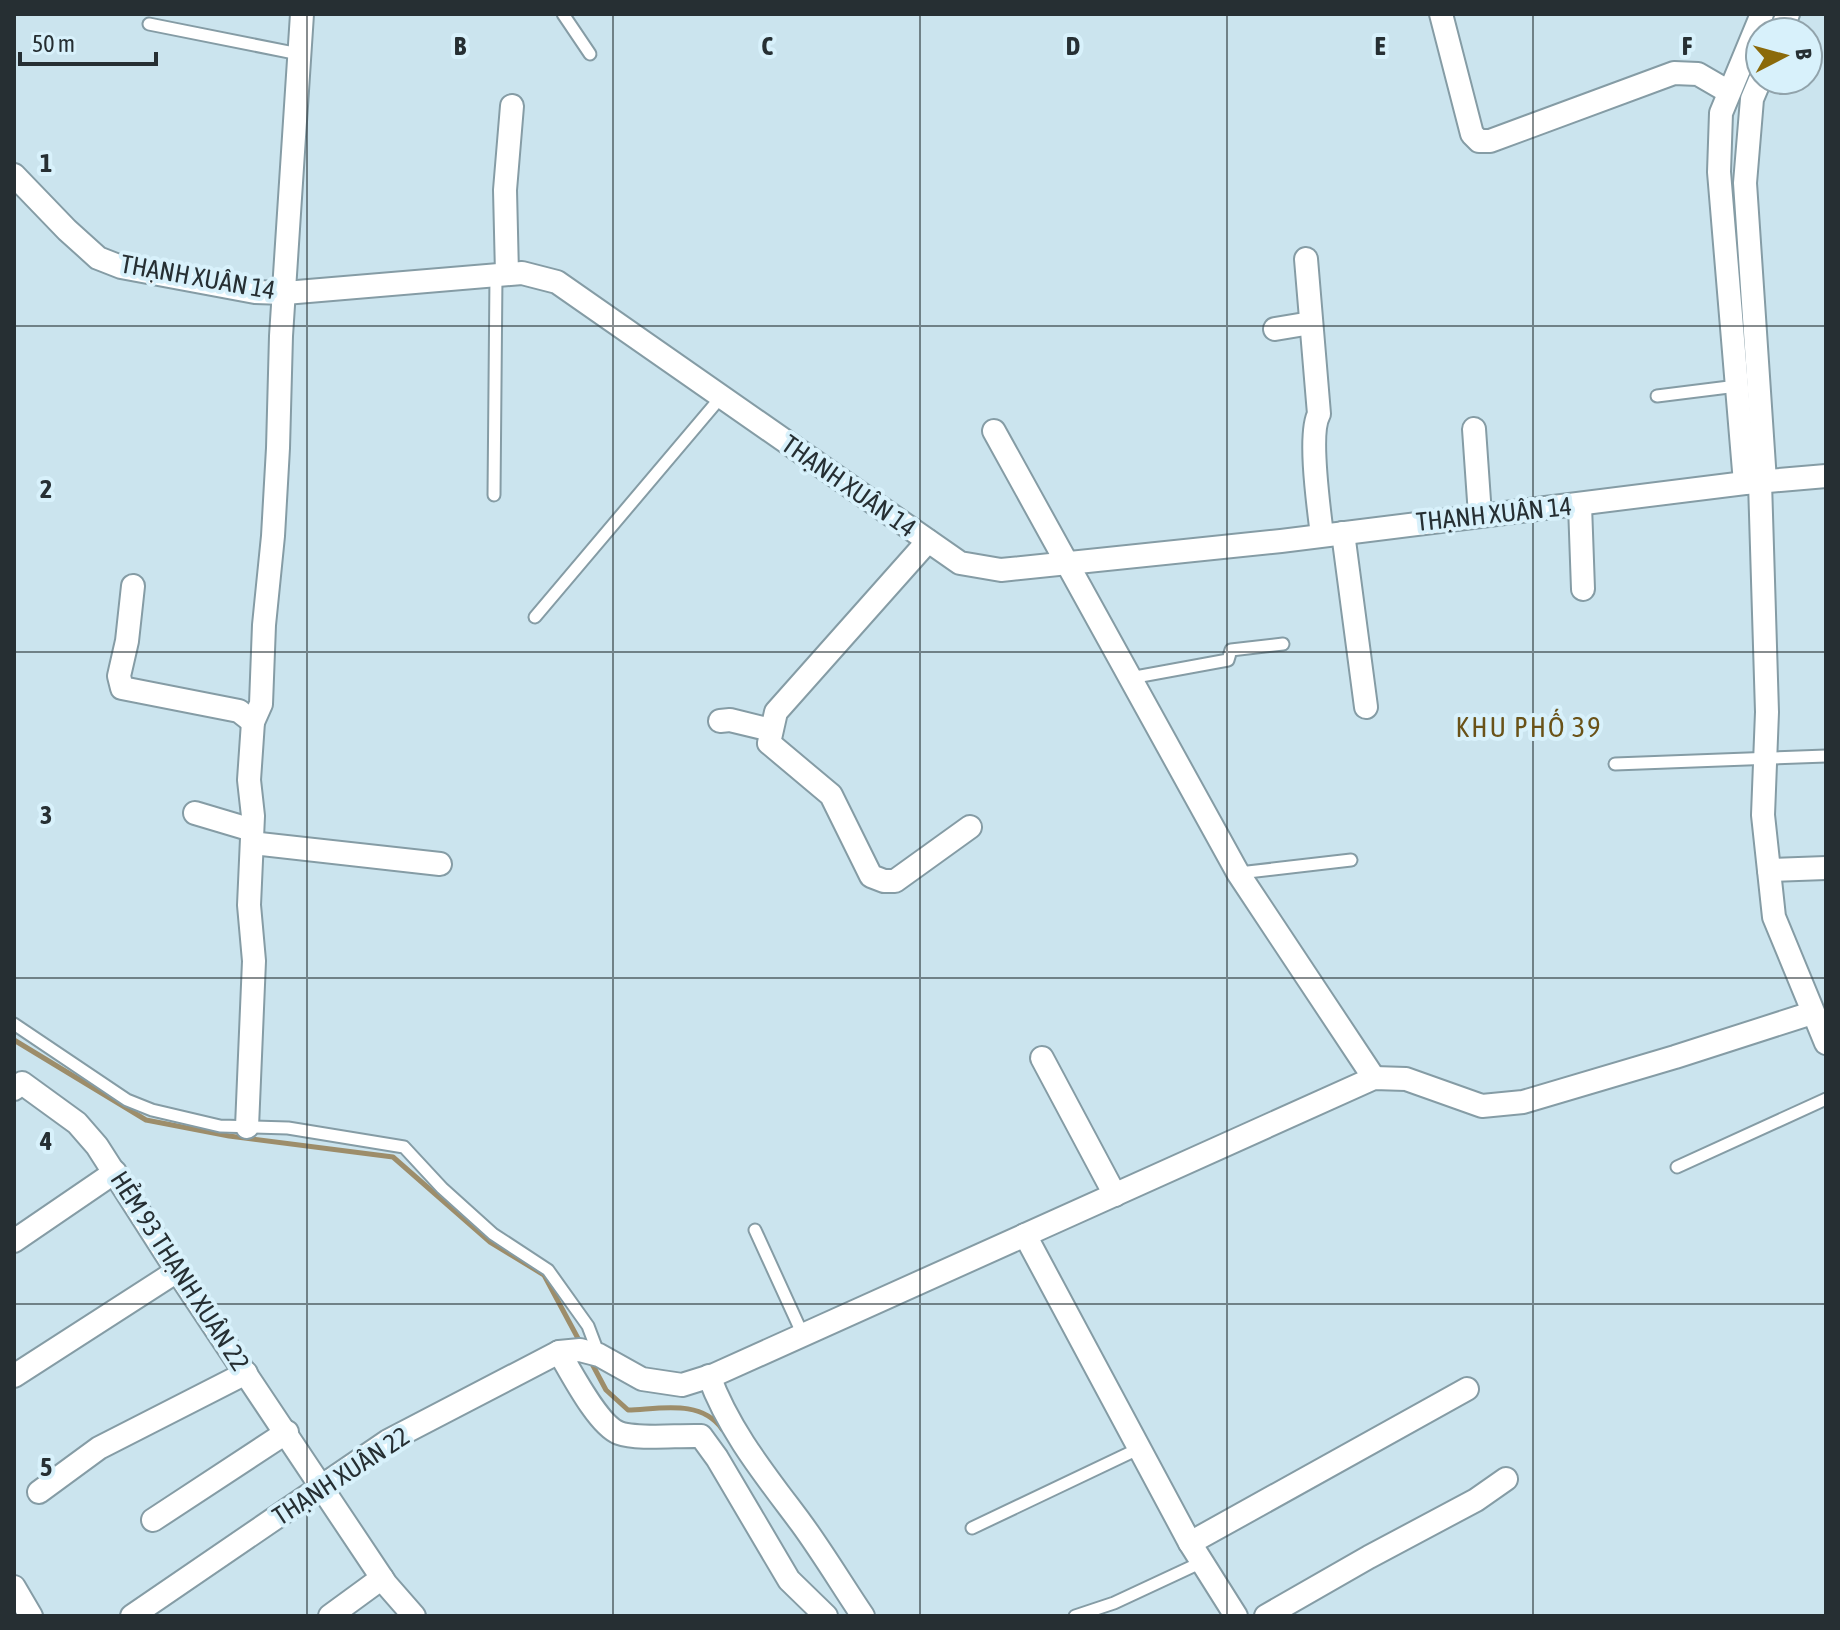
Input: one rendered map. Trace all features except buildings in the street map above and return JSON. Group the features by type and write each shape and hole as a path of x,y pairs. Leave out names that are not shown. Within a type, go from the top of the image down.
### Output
{"street":[{"path":"247,1127 254,961 249,905 252,837 249,780 253,722 261,704 264,625 278,463 281,336 302,14"},
{"path":"1757,482 1737,386 1719,172 1721,113 1762,14"},
{"path":"1442,18 1472,134 1479,141 1490,141 1674,73 1698,74 1729,92"},
{"path":"1755,96 1745,183 1767,712 1763,815 1774,917 1826,1043"},
{"path":"502,274 512,106"},
{"name":"THẠNH XUÂN 14","path":"14,175 98,258 151,273 255,292 285,293 522,273 557,282 960,563 1001,570 1826,476"},
{"path":"1306,259 1319,414 1315,456 1366,707"},
{"path":"1275,329 1311,323"},
{"path":"1474,429 1480,515"},
{"path":"994,431 1238,873 1374,1078"},
{"path":"1580,505 1583,589"},
{"path":"928,541 776,712 769,743 831,795 871,876 895,881 970,827"},
{"path":"133,586 127,641 119,676 122,688 239,711 253,722"},
{"path":"720,721 730,720 771,730"},
{"path":"195,813 252,837 440,864"},
{"path":"1769,870 1826,868"},
{"path":"826,1616 789,1580 701,1436 616,1433 592,1407 559,1352 580,1350 599,1355 642,1379 682,1385 803,1335 1374,1078 1406,1079 1482,1106 1523,1102 1812,1013"},
{"path":"1042,1058 1115,1195"},
{"name":"HẺM 93 THẠNH XUÂN 22","path":"17,1084 77,1123 115,1172 177,1271 382,1578 414,1616"},
{"path":"14,1241 115,1172"},
{"path":"1025,1235 1190,1543 1236,1616"},
{"path":"14,1376 177,1271"},
{"name":"THẠNH XUÂN 22","path":"137,1615 388,1441 559,1352"},
{"path":"39,1492 99,1448 246,1373"},
{"path":"709,1376 720,1405 764,1474 863,1616"},
{"path":"1190,1543 1467,1389"},
{"path":"153,1520 287,1432"},
{"path":"1266,1616 1476,1500 1506,1479"},
{"path":"330,1616 382,1578"},
{"path":"14,1587 31,1616"}],"lane":[{"path":"563,14 590,54"},
{"path":"149,24 299,54"},
{"path":"1729,92 1744,91"},
{"path":"494,495 502,274"},
{"path":"1657,396 1737,386"},
{"path":"535,617 721,397"},
{"path":"1130,678 1228,660 1231,650 1283,644"},
{"path":"1615,764 1826,756"},
{"path":"1238,873 1351,860"},
{"path":"14,1024 127,1100 152,1110 220,1126 288,1128 404,1147 442,1188 493,1234 548,1270 588,1326 599,1355"},
{"path":"1677,1167 1826,1099"},
{"path":"755,1230 803,1335"},
{"path":"972,1528 1138,1449"},
{"path":"1075,1616 1114,1603 1202,1562"}],"waterway":[{"path":"14,1040 146,1120 229,1136 393,1157 490,1242 544,1275 581,1344"},
{"path":"590,1360 606,1390 628,1410 691,1410 703,1413 722,1429"}],"district":[{"name":"KHU PHỐ 39","path":"1529,727"}]}
